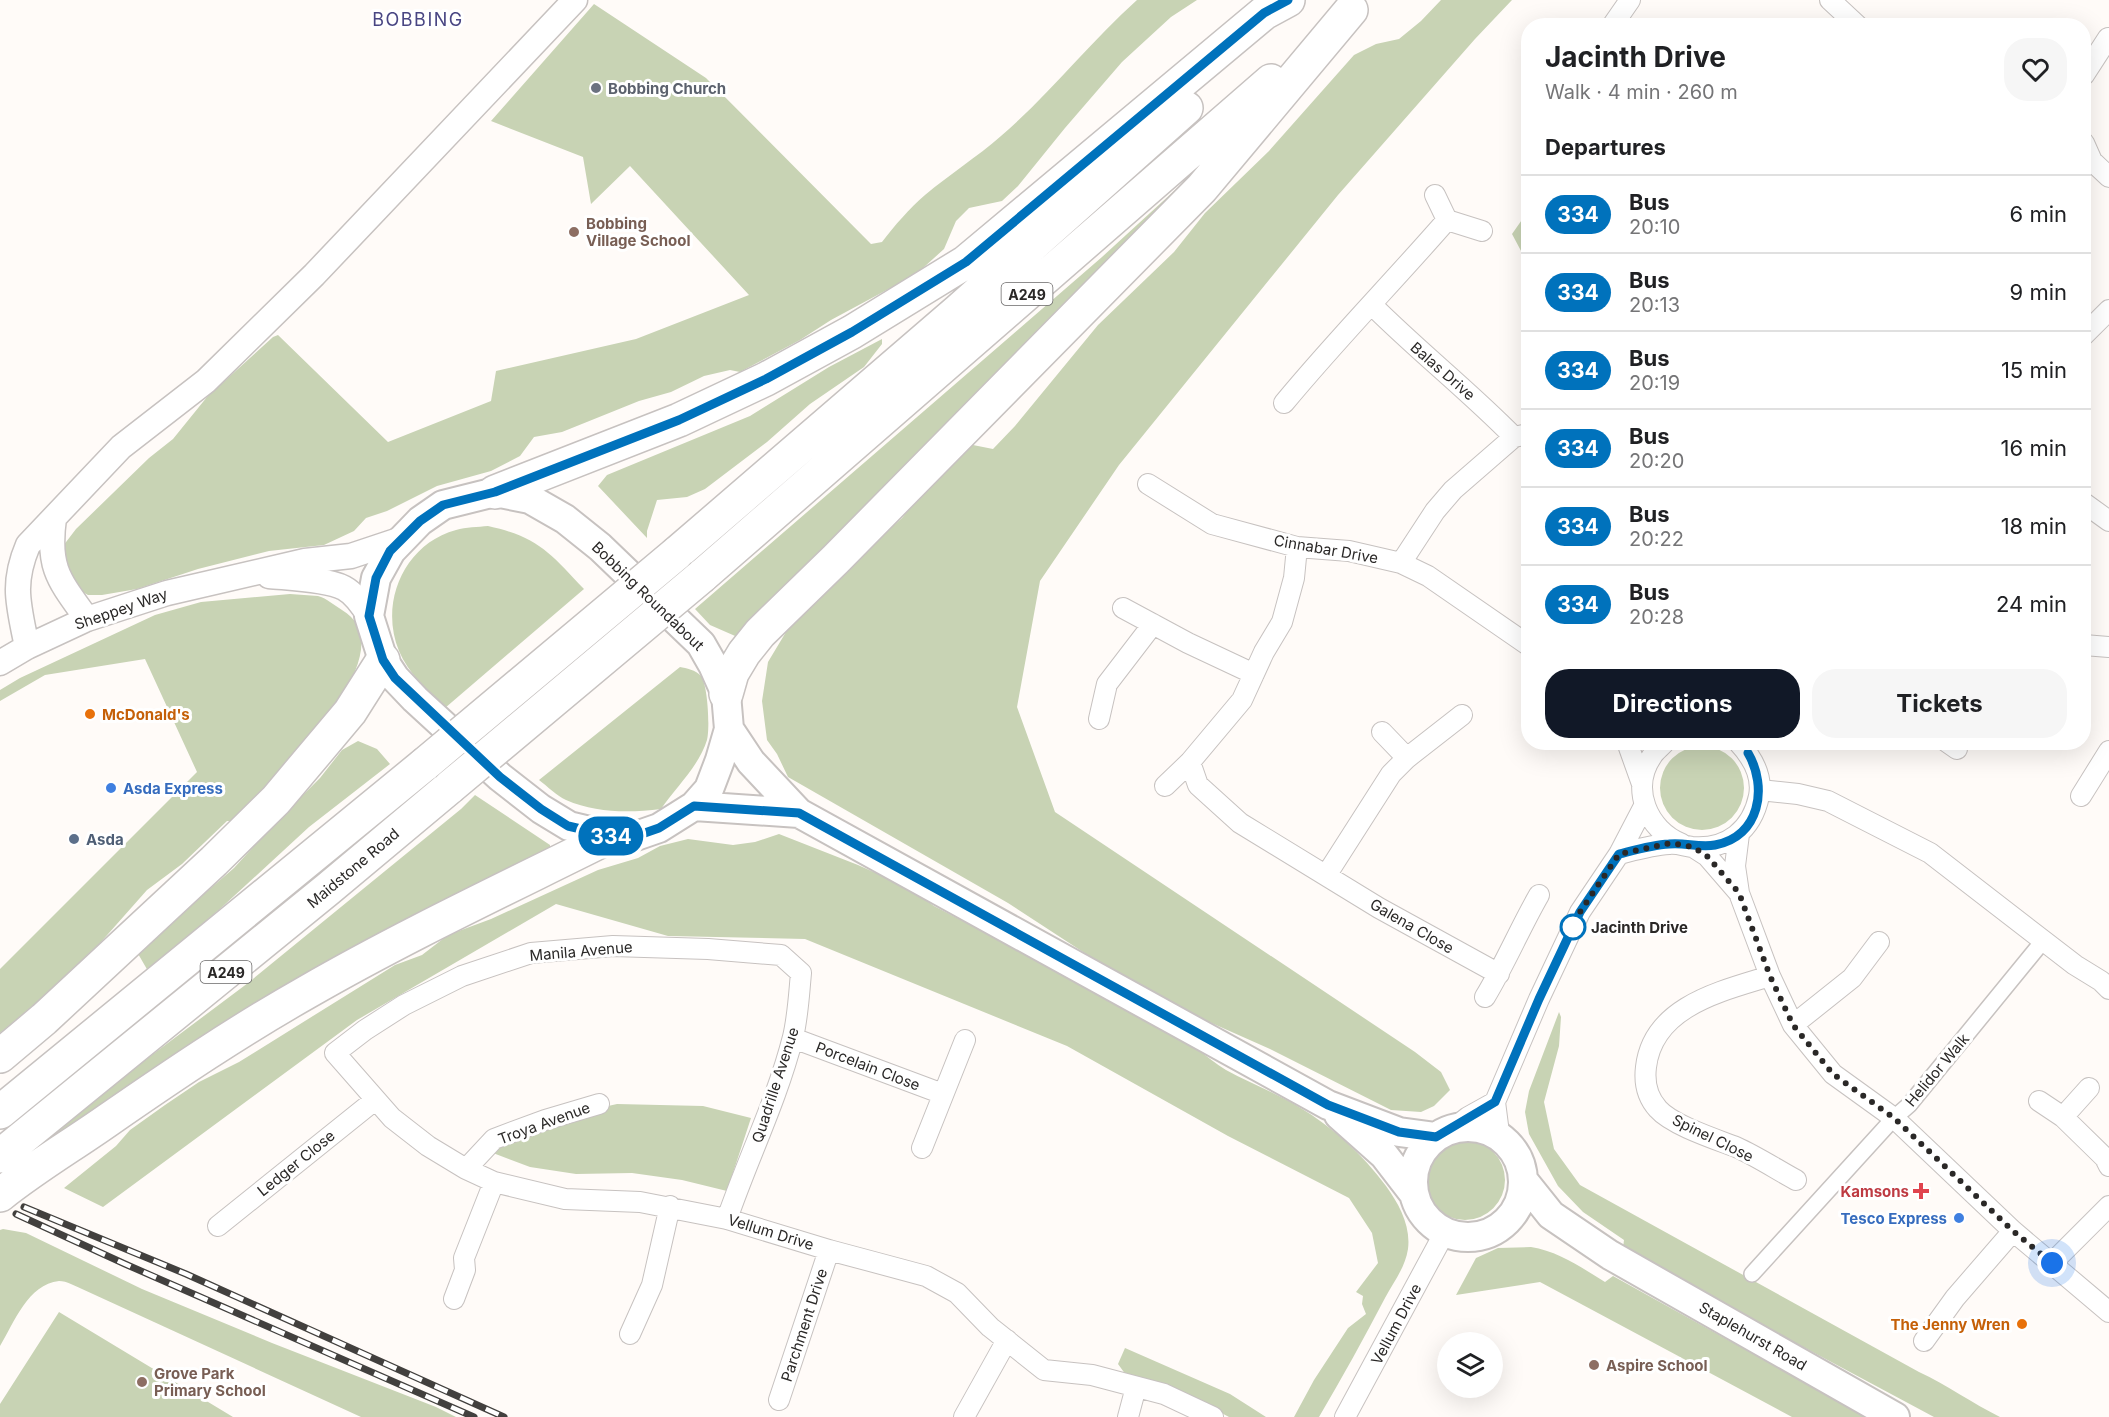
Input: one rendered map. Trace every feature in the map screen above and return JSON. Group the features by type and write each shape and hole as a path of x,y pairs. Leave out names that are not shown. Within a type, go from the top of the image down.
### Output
{"highway":[{"path":"495,492 679,420 766,379 852,332 966,262 1264,13 1288,0"},
{"name":"A249","path":"0,1112 426,764 677,553 958,311 1306,0"},
{"path":"726,694 732,673 760,633 845,550 1202,188 1357,5"},
{"name":"Maidstone Road","path":"0,1156 328,890 702,576 1357,5"},
{"path":"0,1056 44,1019 276,800 343,721 383,660"},
{"path":"0,1195 31,1170 82,1138 216,1046 307,992 412,934 611,836"}],"main road":[{"name":"Bobbing Roundabout","path":"495,492 530,499 565,519 600,547 701,644 713,665 726,694 729,729 709,789 694,806 659,828 636,836 611,836 568,826 541,809 500,777 416,699 395,678 383,660 369,616 376,578 390,551 402,538 420,521 443,505 495,492"},
{"path":"729,729 751,762 799,813 1328,1105 1399,1132 1445,1132 1478,1128 1497,1134 1509,1144 1519,1161 1523,1180 1521,1197 1513,1213 1501,1226 1485,1234 1466,1237 1433,1224 1421,1210 1414,1194 1384,1155 1328,1105"},
{"path":"694,806 799,813"},
{"path":"1414,1194 1413,1178 1416,1162 1424,1148 1445,1132"},
{"name":"Staplehurst Road","path":"1523,1180 1551,1215 1610,1256 1895,1417"},
{"name":"Staplehurst Road","path":"1501,1226 1533,1224 1610,1256"}],"street":[{"path":"27,647 16,584 28,544 121,447 206,381 314,275 575,0"},
{"path":"1618,18 1630,0"},
{"path":"1830,0 1852,18"},
{"path":"2091,63 2108,38"},
{"path":"2091,159 2109,177"},
{"path":"1436,195 1447,220 1482,231"},
{"path":"1284,403 1447,220"},
{"name":"Balas Drive","path":"1372,305 1403,337 1521,436 1453,490 1401,563"},
{"path":"2091,328 2109,310"},
{"name":"Cinnabar Drive","path":"1148,484 1212,524 1297,548 1349,551 1401,563 1428,576 1521,640"},
{"path":"2091,508 2109,521"},
{"path":"54,518 51,550 54,570 87,619"},
{"name":"Sheppey Way","path":"0,663 27,647 87,619 167,593 305,561 351,556 402,538"},
{"path":"1165,786 1190,762 1242,700 1264,652 1282,622 1294,578 1297,548"},
{"name":"Sheppey Way","path":"250,574 316,581 344,588 362,604 369,616"},
{"path":"1123,608 1188,643 1254,674"},
{"path":"1099,719 1107,684 1153,624"},
{"path":"2091,645 2109,646"},
{"path":"1327,874 1391,774 1407,758 1462,715"},
{"path":"1382,732 1407,758"},
{"path":"1630,750 1642,784 1644,806 1650,819 1661,832 1672,840 1707,856 1739,893"},
{"path":"1642,784 1646,769 1657,750"},
{"path":"1619,854 1671,843 1689,846 1716,845 1739,834 1756,810 1760,790 1756,766 1745,750"},
{"path":"2081,796 2109,751"},
{"name":"Galena Close","path":"1190,762 1197,785 1240,823 1327,874 1379,908 1499,974"},
{"path":"1760,790 1798,794 1828,801 1930,853 2109,989"},
{"path":"1509,1144 1499,1133 1495,1102 1539,999 1580,912 1619,854 1644,806"},
{"path":"1739,834 1735,866 1739,893 1770,976 1793,1025 1833,1074 1894,1118 2013,1231 2109,1312"},
{"path":"1485,997 1499,974 1519,928 1539,895"},
{"name":"Helidor Walk","path":"1752,1274 1894,1118 1909,1105 2043,940"},
{"path":"1793,1025 1852,978 1879,942"},
{"name":"Manila Avenue","path":"334,1053 404,1005 462,976 531,953 613,946 708,948 781,955"},
{"name":"Quadrille Avenue","path":"727,1219 766,1120 792,1038 801,973 781,955"},
{"name":"Spinel Close","path":"1770,976 1705,997 1680,1011 1655,1038 1647,1060 1645,1079 1648,1095 1659,1111 1737,1148 1796,1180"},
{"name":"Porcelain Close","path":"792,1038 943,1094"},
{"path":"922,1148 964,1040"},
{"name":"Vellum Drive","path":"334,1053 392,1118 428,1146 466,1169 494,1182 565,1199 640,1202 670,1206 727,1219 926,1276 957,1293 990,1327 1044,1370 1092,1376 1173,1397 1213,1417"},
{"path":"2063,1117 2089,1088"},
{"name":"Ledger Close","path":"218,1226 375,1100"},
{"path":"2039,1101 2063,1117 2105,1158 2109,1166"},
{"path":"1445,1132 1495,1102"},
{"name":"Troya Avenue","path":"466,1169 494,1139 598,1104"},
{"path":"454,1299 465,1270 464,1258 494,1182"},
{"path":"630,1334 652,1285 670,1206"},
{"path":"2052,1263 2109,1206"},
{"name":"Vellum Drive","path":"1346,1417 1446,1230"},
{"path":"1924,1341 1955,1298 2013,1231"},
{"name":"Parchment Drive","path":"779,1400 829,1250"},
{"path":"964,1417 1006,1340"},
{"path":"1128,1417 1136,1387"}],"green space":[{"path":"1137,0 1197,0 1171,17 1122,62 1018,186 1002,201 969,208 956,221 944,249 923,268 800,340 740,372 730,370 704,376 671,392 639,401 562,432 534,437 520,456 491,471 437,486 387,511 366,518 354,531 324,545 269,551 198,569 137,589 102,595 88,595 79,590 68,577 63,546 76,529 149,458 173,439 207,397 273,337 278,335 388,442 491,401 496,371 636,339 749,295 630,166 591,204 583,157 491,121 594,4 706,78 871,244 882,242 902,217 925,195 992,144 1019,120 1102,33"},
{"path":"1441,0 1512,0 1338,195 1119,465 1040,581 1017,707 1055,812 1415,1052 1441,1072 1450,1090 1434,1106 1421,1112 1391,1110 1270,1049 1180,1009 1106,967 1008,903 788,777 767,740 762,701 768,662 786,632 854,561 902,518 947,462 968,444 993,449 1015,426 1098,325 1174,252 1205,213 1269,151 1354,55 1376,44 1399,39"},
{"path":"1186,180 1192,185 742,639 710,625 695,609 1102,257"},
{"path":"1521,221 1521,251 1512,234"},
{"path":"882,339 882,344 864,367 810,404 767,442 705,489 687,497 657,500 647,538 598,486 607,475 750,416 829,367"},
{"path":"488,526 519,535 542,548 584,589 445,708 413,674 399,651 392,614 395,595 400,578 422,548 438,537 456,530"},
{"path":"290,594 324,598 342,610 359,630 360,656 348,687 301,752 274,781 233,821 227,821 182,864 147,890 101,942 41,999 0,1033 0,969 197,772 145,659 45,675 0,701 0,690 20,678 155,615 201,602"},
{"path":"680,667 701,676 708,707 708,734 699,759 661,809 601,810 563,798 539,780"},
{"path":"358,741 377,749 390,764 309,827 148,971 137,952 234,868 320,778 342,750"},
{"path":"1684,750 1720,750 1726,753 1737,764 1744,780 1744,796 1737,812 1726,823 1710,830 1694,830 1678,823 1667,812 1660,796 1660,780 1667,764"},
{"path":"475,795 550,845 550,852 39,1156 5,1165 248,983 461,809"},
{"path":"779,834 907,887 934,906 1138,1014 1197,1049 1226,1070 1312,1115 1347,1142 1367,1163 1386,1186 1399,1208 1408,1232 1408,1249 1399,1274 1319,1417 1294,1417 1314,1380 1348,1328 1366,1314 1362,1304 1363,1296 1356,1292 1378,1263 1372,1233 1349,1198 1228,1136 1067,1046 805,939 668,936 556,904 357,1020 103,1207 64,1188 116,1146 130,1130 199,1082 239,1062 395,965 422,955 448,935 491,919 598,870 638,858 660,846 688,839 733,845 755,842"},
{"path":"1559,1012 1561,1017 1559,1046 1544,1102 1554,1149 1580,1185 2000,1417 1934,1417 1628,1253 1623,1248 1624,1240 1583,1212 1558,1186 1529,1134 1525,1112 1529,1091"},
{"path":"617,1104 703,1106 751,1118 727,1191 682,1180 632,1173 576,1174 530,1167 493,1153 500,1141 586,1111"},
{"path":"1465,1140 1480,1143 1493,1152 1502,1165 1505,1180 1502,1195 1493,1208 1480,1217 1465,1220 1450,1217 1437,1208 1428,1195 1425,1180 1428,1165 1437,1152 1450,1143"},
{"path":"0,1230 26,1233 142,1289 456,1417 361,1417 62,1281 48,1284 30,1297 0,1346"},
{"path":"1531,1247 1560,1256 1605,1282 1613,1276 1867,1417 1792,1417 1540,1282 1456,1295 1476,1258 1498,1248"},
{"path":"59,1312 233,1417 0,1417 0,1404"},
{"path":"1125,1348 1230,1394 1266,1417 1229,1417 1201,1402 1126,1375 1118,1364"}],"railway":[{"path":"24,1207 186,1274 504,1417"},
{"path":"16,1214 474,1417"}],"bus line":[{"name":"334","path":"1288,0 1264,13 1152,109 966,262 852,332 766,379 679,420 495,492 443,505 420,521 390,551 376,578 369,616 383,660 395,678 500,777 541,809 568,826 611,836 636,836 659,828 694,806 799,813 1328,1105 1399,1132 1436,1137 1495,1102 1539,999 1580,912 1619,854 1671,843 1693,847 1716,845 1739,834 1749,822 1756,810 1760,790 1756,766 1748,753"}],"place":[{"name":"Bobbing Church","path":"596,88"},
{"name":"Bobbing Village School","path":"574,232"},
{"name":"McDonald's","path":"90,714"},
{"name":"Asda Express","path":"111,788"},
{"name":"Asda","path":"74,839"},
{"name":"Jacinth Drive","path":"1573,927"},
{"name":"Kamsons","path":"1921,1191"},
{"name":"Tesco Express","path":"1959,1218"},
{"name":"The Jenny Wren","path":"2022,1324"},
{"name":"Aspire School","path":"1594,1365"},
{"name":"Grove Park Primary School","path":"142,1382"}],"district":[{"name":"BOBBING","path":"418,19"}],"route":[{"path":"1573,927 1570,934 1580,912 1619,854 1671,843 1693,847 1707,856 1739,893 1770,976 1793,1025 1833,1074 1894,1118 2013,1231 2052,1263"}]}
